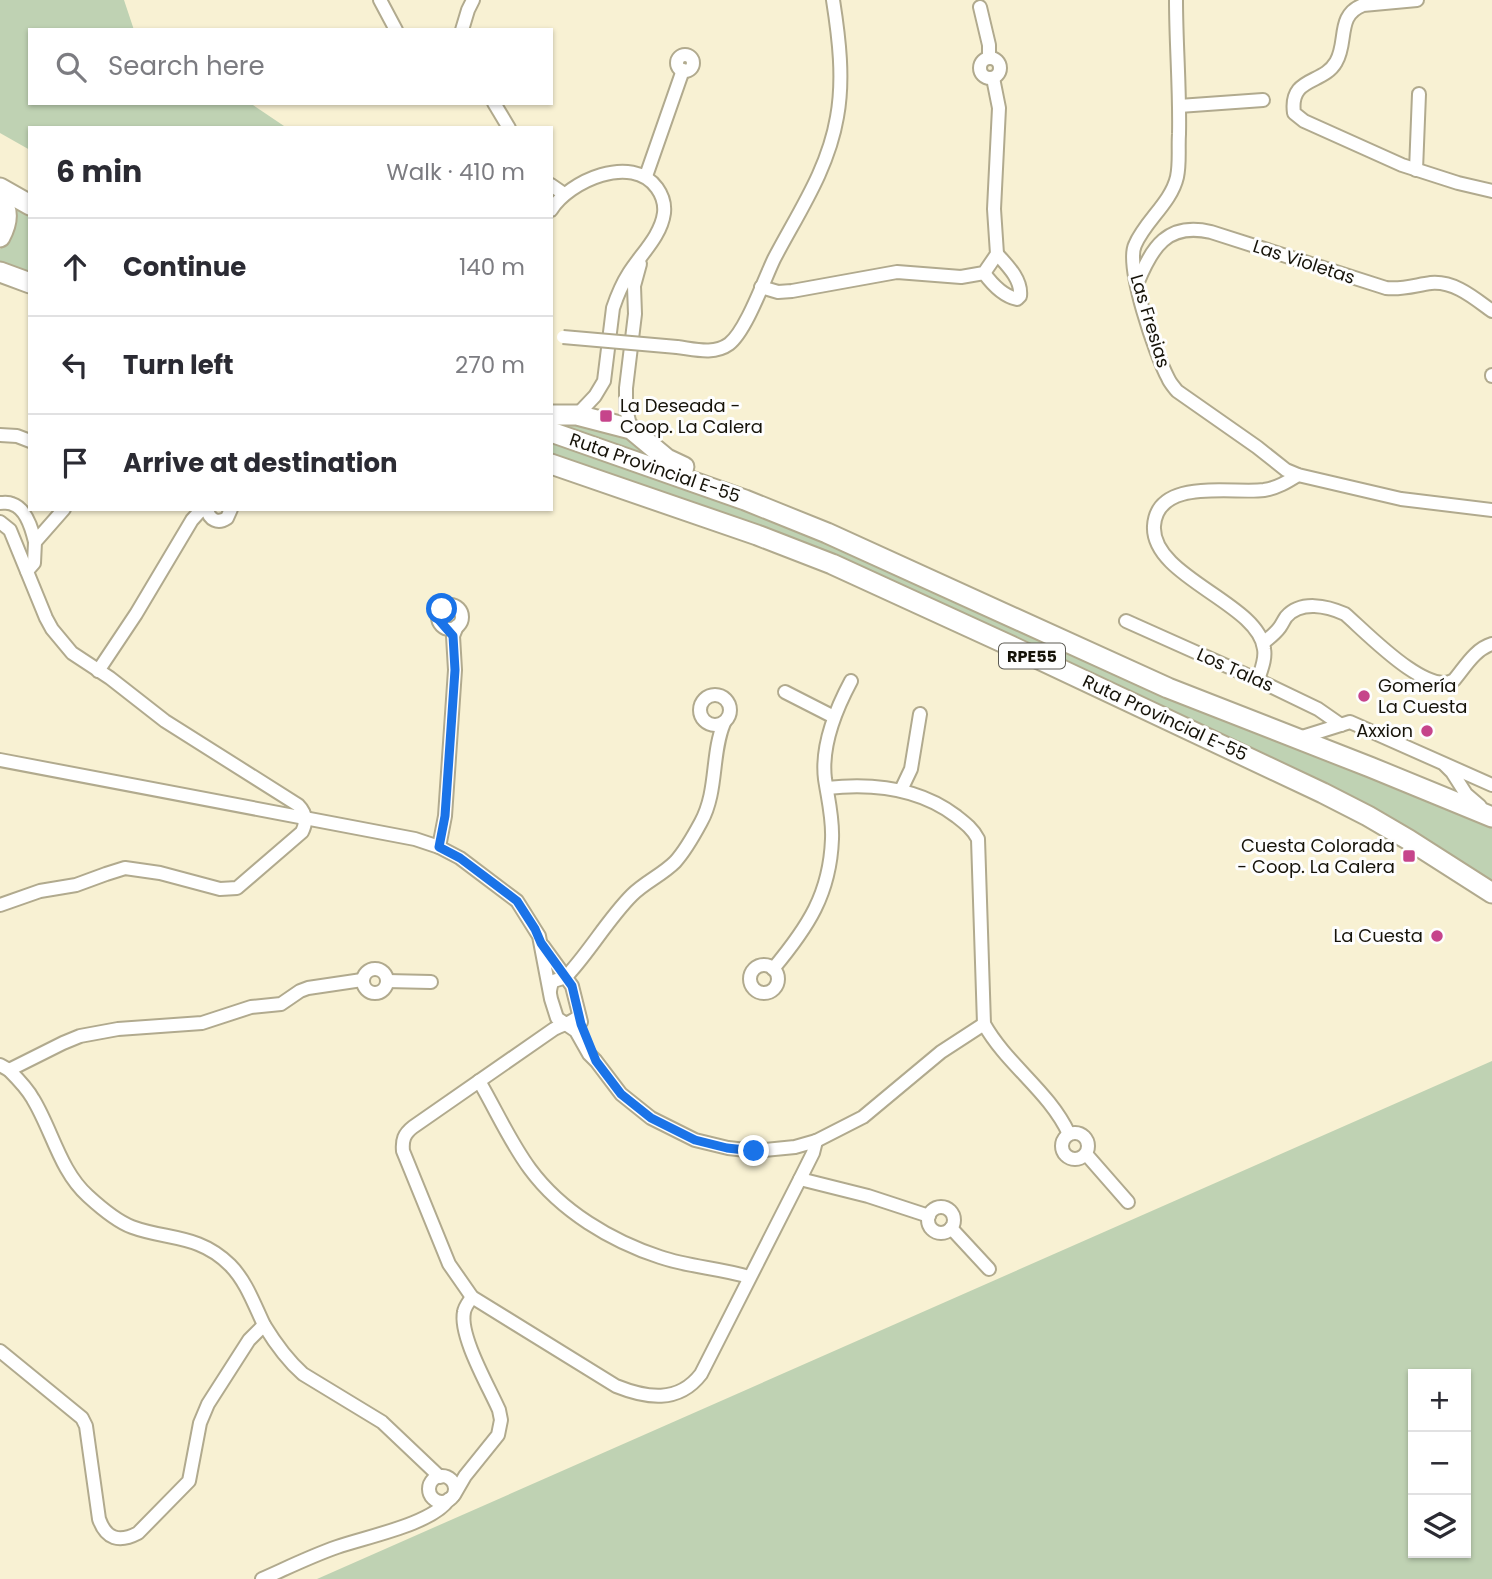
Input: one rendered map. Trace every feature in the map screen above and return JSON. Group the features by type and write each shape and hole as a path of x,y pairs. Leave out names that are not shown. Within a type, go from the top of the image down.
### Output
{"main road":[{"path":"0,188 28,204"},
{"path":"0,199 7,216 0,237"},
{"path":"0,272 28,282"},
{"name":"RPE55","path":"553,415 577,415 631,429 667,459 788,507 827,533"},
{"name":"Ruta Provincial E-55","path":"553,433 733,495 827,533 1168,688 1492,816"},
{"name":"Ruta Provincial E-55","path":"553,465 799,551 1011,646 1368,816 1492,893"}],"street":[{"path":"380,0 395,28"},
{"path":"463,28 473,0"},
{"path":"557,337 708,351 727,345 742,328 774,259 816,183 833,138 838,115 840,66 833,0"},
{"name":"Las Fresias","path":"1176,0 1180,106 1177,176 1165,201 1135,244 1132,253 1132,263 1151,335 1171,384 1286,470 1298,475 1401,499 1492,510"},
{"path":"1417,0 1355,8 1346,20 1338,59 1327,71 1298,89 1294,95 1294,113 1304,121 1402,165 1492,191"},
{"path":"980,7 989,45 989,58 982,61 979,71 986,78 993,78 999,108 994,209 997,254 1017,280 1022,292 1020,296 1017,299 1007,296 984,273"},
{"path":"646,176 683,70"},
{"path":"1416,170 1419,94"},
{"path":"1180,106 1263,100"},
{"path":"495,105 508,126"},
{"path":"553,208 564,194 591,179 620,170 646,176 660,192 663,201 662,222 621,287 613,308 604,381 595,396 577,415"},
{"path":"553,186 564,194"},
{"name":"Las Violetas","path":"1137,284 1160,243 1175,232 1198,229 1386,289 1444,283 1458,288 1492,311"},
{"path":"631,429 625,401 635,314 634,286 644,252"},
{"path":"761,287 778,292 792,291 897,272 961,277 984,273 997,254"},
{"path":"613,308 624,303 631,306 635,314"},
{"path":"0,435 17,436 28,440"},
{"path":"1258,680 1265,651 1256,631 1243,617 1173,564 1160,549 1155,537 1154,523 1165,502 1182,493 1264,490 1279,487 1298,475"},
{"path":"0,503 12,504 20,509 30,524 35,542 34,563 27,571"},
{"path":"35,542 62,511"},
{"path":"98,671 136,614 192,520 206,512 216,520 224,520 230,511"},
{"path":"0,522 10,530 52,629 72,653 116,682 165,721 298,805 305,818 302,832 237,888 220,889 160,873 125,868 76,886 40,891 0,905"},
{"path":"1263,643 1294,610 1319,606 1332,608 1345,614 1409,670 1440,684 1454,680 1478,651 1492,644"},
{"name":"Los Talas","path":"1126,621 1318,709 1341,725"},
{"path":"439,847 444,829 450,757 455,670 452,630"},
{"path":"773,969 808,924 820,901 825,883 832,821 825,762 834,717 851,681"},
{"path":"785,692 834,717"},
{"path":"901,790 911,769 920,714"},
{"path":"1299,738 1350,722 1492,785"},
{"path":"550,991 554,981 565,977 633,894 676,861 695,832 705,813 716,768 719,727"},
{"path":"0,760 424,841 439,847 475,869 517,901 541,943 570,981 575,992 579,1016 596,1061"},
{"path":"1441,762 1452,772 1465,794 1492,816"},
{"path":"827,788 871,786 901,790 948,810 968,825 978,839 984,1024 1002,1052 1055,1110 1069,1134"},
{"path":"541,943 555,1014 563,1024 576,1031 589,1054 621,1094 651,1118 695,1140 719,1147 754,1151 795,1147 816,1141 863,1117 941,1052 984,1024"},
{"path":"431,982 387,981 384,973 377,969 365,973 362,980 308,988 281,1004 251,1007 202,1023 118,1029 80,1036 5,1068 32,1096 63,1162 82,1191 128,1226 197,1243 220,1256 246,1287 264,1325 293,1365 303,1374 382,1422 417,1456 437,1483 435,1500 439,1502 451,1497 455,1487 451,1479 437,1483"},
{"path":"579,1016 563,1024 407,1132 402,1144 449,1264 472,1297 615,1386 636,1393 664,1396 681,1391 695,1382 800,1180 816,1141"},
{"path":"479,1081 530,1169 556,1198 589,1223 608,1235 662,1258 749,1276"},
{"path":"1077,1133 1085,1137 1088,1145 1086,1154 1079,1159 1066,1156 1062,1149 1063,1140 1069,1134 1077,1133"},
{"path":"1086,1154 1128,1202"},
{"path":"800,1180 867,1196 929,1216"},
{"path":"937,1208 948,1209 954,1220 951,1228 943,1233 935,1231 929,1225 929,1216 937,1208"},
{"path":"951,1228 989,1269"},
{"path":"262,1579 335,1547 418,1521 440,1510 498,1434 501,1420 499,1410 466,1333 465,1306 472,1297"},
{"path":"0,1351 82,1418 86,1426 99,1519 104,1532 120,1539 138,1533 188,1481 200,1423 208,1404 249,1340 264,1325"},
{"path":"437,1483 465,1476"},
{"path":"418,1521 426,1513 437,1483"}],"green space":[{"path":"0,0 124,0 133,28 28,28 28,105 253,105 284,126 28,126 28,149 0,133"},
{"path":"13,205 28,212 28,275 0,265 0,249"},
{"path":"570,421 628,436 650,456 553,422"},
{"path":"553,439 742,505 1492,824 1492,885 994,630 553,457"},
{"path":"1492,1061 1492,1579 317,1579"}],"place":[{"name":"La Deseada - Coop. La Calera","path":"606,416"},
{"name":"Gomería La Cuesta","path":"1364,696"},
{"name":"Axxion","path":"1427,731"},
{"name":"Cuesta Colorada - Coop. La Calera","path":"1409,856"},
{"name":"La Cuesta","path":"1437,936"}],"route":[{"path":"442,609 439,620 453,636 455,670 444,829 439,847 460,858 517,901 541,943 570,981 579,1007 581,1024 596,1061 621,1094 651,1118 695,1140 754,1151"}]}
